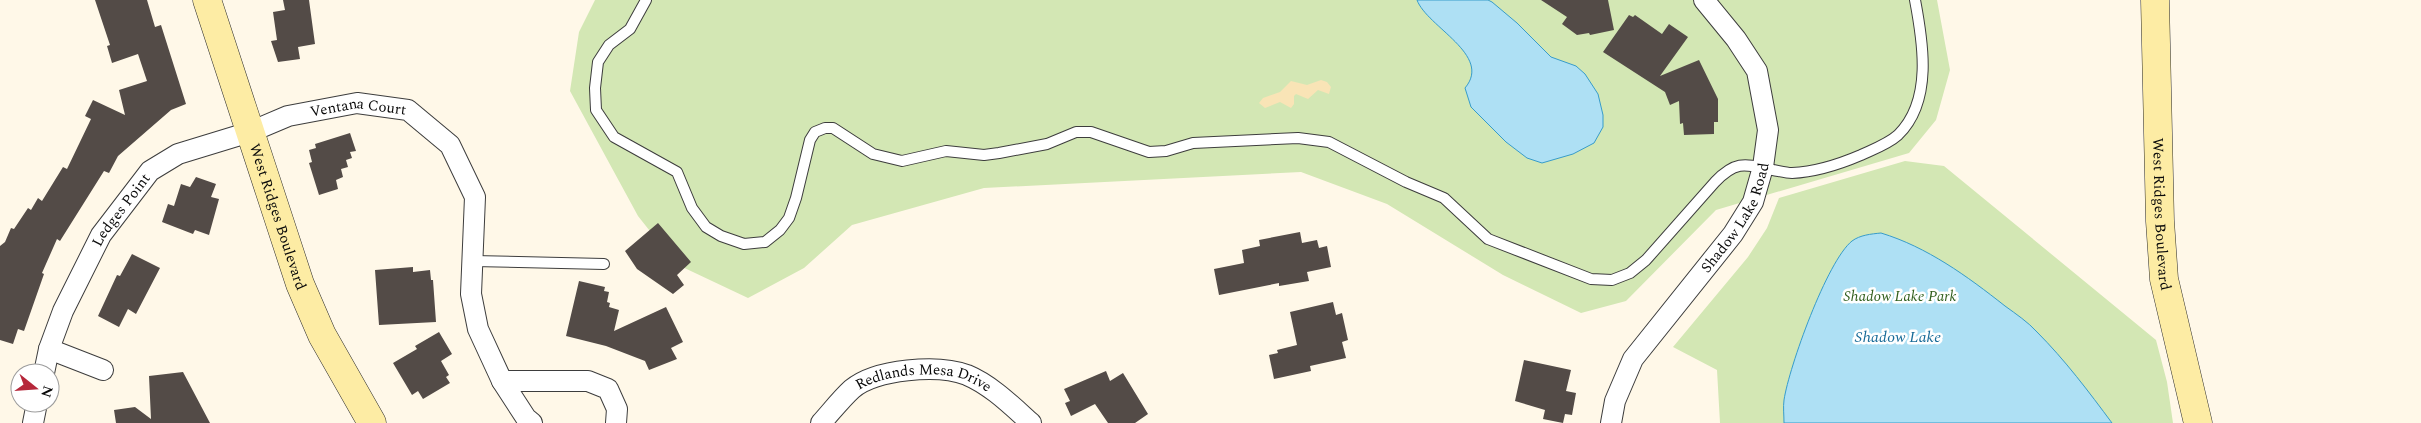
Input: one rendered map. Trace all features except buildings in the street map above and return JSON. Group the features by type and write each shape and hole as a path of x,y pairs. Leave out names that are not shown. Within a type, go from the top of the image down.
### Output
{"street":[{"name":"West Ridges Boulevard","path":"207,0 300,284 312,315 332,355 372,423"},
{"name":"Shadow Lake Road","path":"1611,423 1615,400 1633,360 1733,234 1753,202 1763,167 1768,130 1757,71 1736,39 1704,0"},
{"name":"West Ridges Boulevard","path":"2155,0 2160,221 2164,279 2198,423"},
{"name":"Ventana Court","path":"250,132 288,116 357,103 408,110 450,145 475,197 471,294 478,329 502,381 526,418 532,423"},
{"name":"Ledges Point","path":"46,363 64,311 102,236 150,171 164,161 193,148 250,132"},
{"path":"50,349 103,370"},
{"name":"Redlands Mesa Drive","path":"821,423 854,388 891,371 929,369 966,375 997,393 1031,423"},
{"path":"502,381 588,380 608,389 617,409 616,423"}],"lane":[{"path":"646,0 630,29 609,45 598,62 595,88 596,110 614,137 677,172 692,208 706,227 721,236 744,244 765,242 780,230 789,218 796,198 810,140 815,132 825,128 833,128 873,154 902,161 946,151 984,155 999,153 1047,144 1076,132 1091,132 1149,152 1166,151 1193,143 1298,138 1329,142 1406,182 1444,198 1488,239 1590,279 1612,280 1630,273 1646,260 1724,172 1740,164 1790,173 1841,164 1879,147 1898,134 1909,119 1921,83 1921,34 1915,0"},
{"path":"473,261 604,264"}],"green space":[{"path":"595,0 1937,0 1950,70 1936,120 1909,153 1716,210 1626,301 1581,313 1503,275 1387,204 1301,172 984,188 852,225 804,268 748,298 676,264 638,216 570,91 579,32"},
{"name":"Shadow Lake Park","path":"1905,161 1944,166 2156,340 2167,382 2173,423 1720,423 1717,370 1673,347 1748,257 1767,228 1779,198"}],"sand":[{"path":"1321,80 1327,82 1331,87 1329,94 1318,90 1308,99 1296,94 1291,108 1280,102 1265,108 1259,103 1263,98 1280,92 1291,81 1307,85"}],"water":[{"path":"1417,0 1488,0 1517,23 1551,57 1576,66 1585,74 1598,94 1603,115 1603,127 1594,143 1573,154 1542,163 1527,158 1506,142 1471,107 1465,88 1471,76 1471,64 1465,53 1423,10"},
{"name":"Shadow Lake","path":"1881,233 1930,254 1976,284 2026,321 2067,365 2112,423 1784,423 1784,400 1787,385 1801,340 1821,291 1842,252 1852,241 1862,236"}]}
